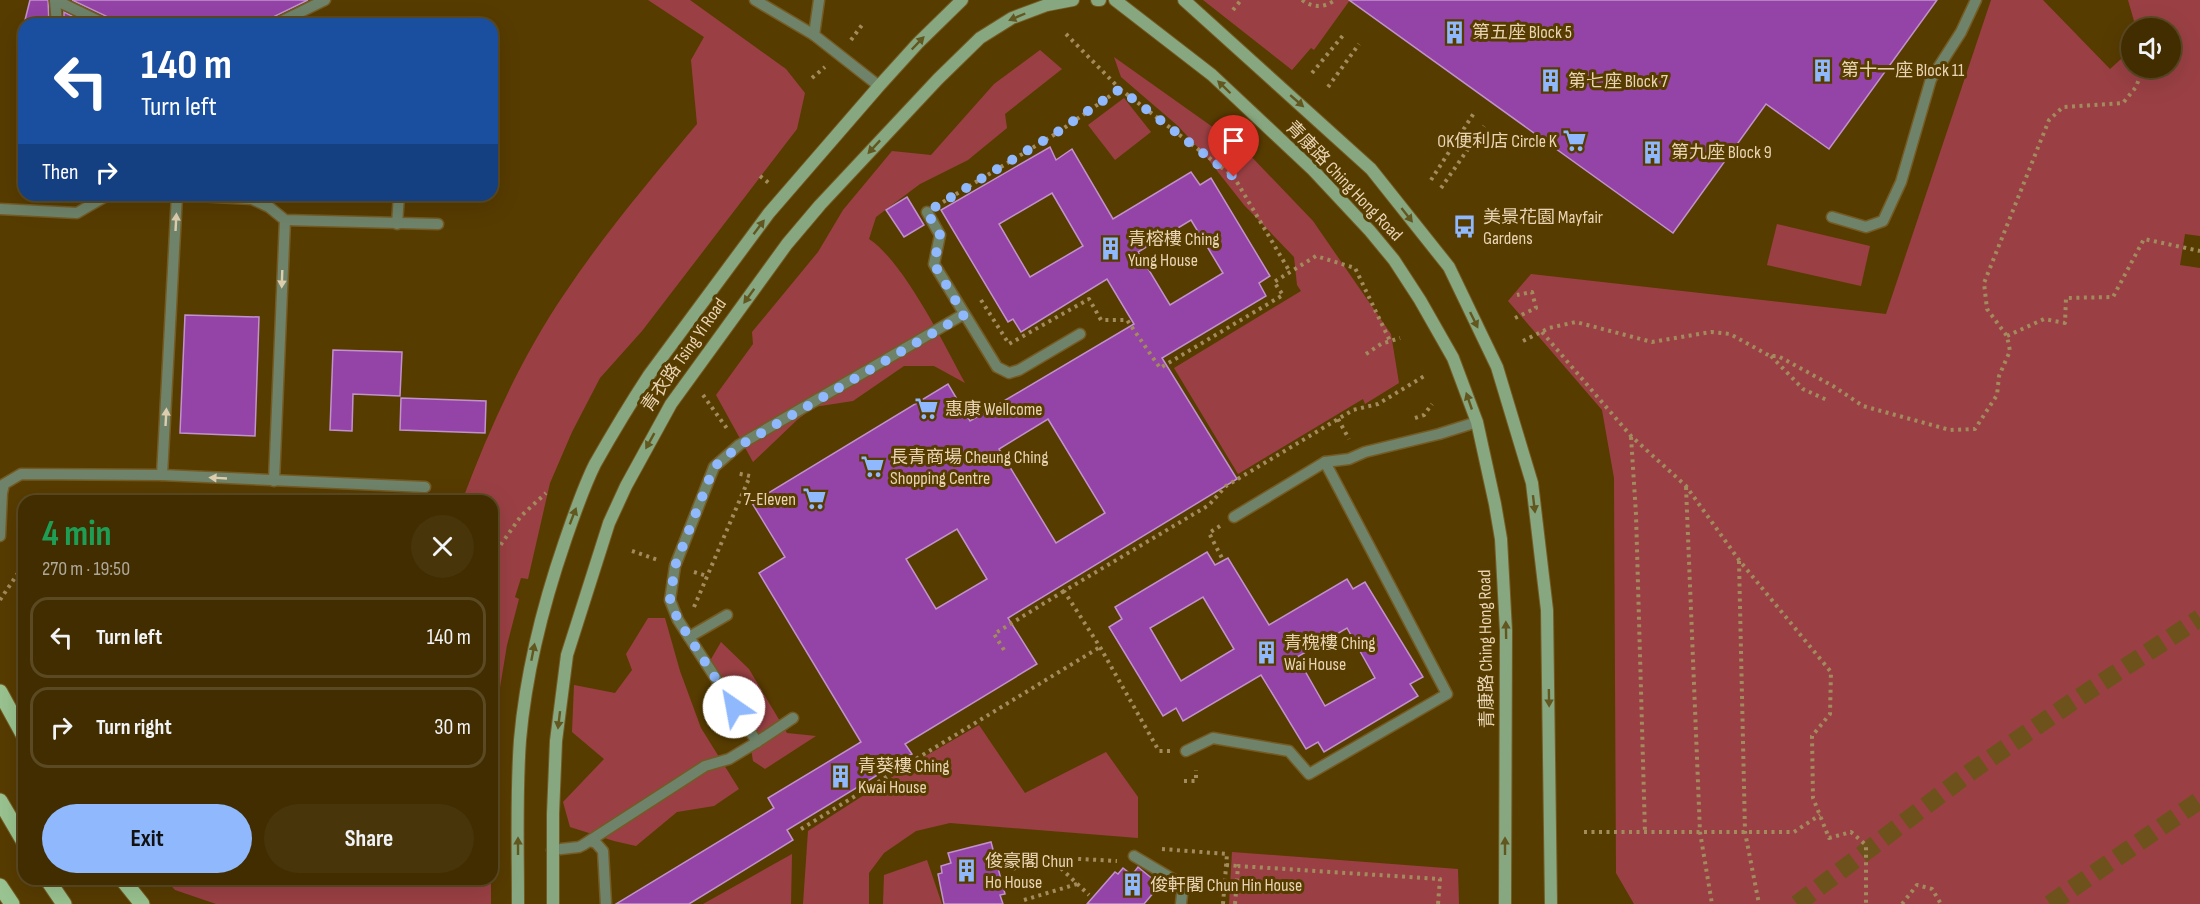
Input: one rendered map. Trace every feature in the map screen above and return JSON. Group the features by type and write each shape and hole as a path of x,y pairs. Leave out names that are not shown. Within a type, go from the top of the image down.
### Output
{"main road":[{"name":"青衣路 Tsing Yi Road","path":"518,904 520,740 533,650 554,572 573,516 594,466 630,402 769,213 879,86 962,0"},
{"name":"青衣路 Tsing Yi Road","path":"553,904 552,850 556,741 567,655 609,523 626,486 671,404 795,234 938,79 980,38 1012,18 1047,5 1073,0"},
{"name":"青康路 Ching Hong Road","path":"1115,0 1212,75 1313,170 1394,260 1453,358 1477,422 1495,504 1504,581 1505,904"},
{"name":"青康路 Ching Hong Road","path":"1184,0 1371,169 1449,267 1497,367 1532,483 1547,610 1551,904"},
{"path":"0,692 18,725"},
{"path":"0,801 18,832"},
{"path":"51,885 64,904"},
{"path":"127,885 142,904"},
{"path":"0,886 12,904"}],"lane":[{"path":"55,0 56,18"},
{"path":"55,0 92,18"},
{"path":"288,18 326,0"},
{"path":"755,0 814,35 879,86"},
{"path":"814,35 819,0"},
{"path":"1832,217 1866,227 1883,221 1901,182 1931,79 1961,32 1976,0"},
{"path":"0,209 77,213 98,201"},
{"path":"162,476 178,201"},
{"path":"256,201 285,220 438,224"},
{"path":"397,224 399,201"},
{"path":"927,212 940,235 934,264 997,367 1009,373 1019,370 1080,334"},
{"path":"274,481 285,220"},
{"path":"757,741 678,620 670,600 675,566 714,467 739,446 964,315"},
{"path":"1234,517 1325,462 1349,459 1365,452 1477,422"},
{"path":"1186,751 1213,738 1289,751 1309,774 1448,694 1325,462"},
{"path":"0,536 4,484 21,474 162,476 425,487"},
{"path":"687,634 728,615"},
{"path":"552,850 579,847 590,841 705,766 729,759 793,718"},
{"path":"590,841 596,843 603,851 606,904"},
{"path":"1134,856 1183,885 1181,904"}],"path":[{"path":"1233,10 1241,0"},
{"path":"1302,0 1315,6 1330,4 1335,0"},
{"path":"1312,73 1345,33"},
{"path":"1066,34 1120,89 1234,177 1290,272"},
{"path":"1328,87 1359,44"},
{"path":"1770,356 1778,356 1833,386 1863,406 1950,430 1975,429 1997,395 2000,376 2010,351 2007,336 1987,309 1984,283 2049,120 2063,107 2123,103 2136,87 2139,78"},
{"path":"927,212 1056,133 1120,89"},
{"path":"1431,180 1474,113"},
{"path":"1441,188 1484,126"},
{"path":"2007,336 2044,319 2065,323 2066,298 2113,297 2144,239 2200,251"},
{"path":"1224,329 1283,295 1274,282 1316,256 1354,268 1390,341"},
{"path":"1515,318 1536,308 1532,292 1517,295"},
{"path":"1523,341 1549,328 1576,322 1652,342 1711,332 1730,334 1770,356 1803,388 1829,401"},
{"path":"1542,332 1631,436 1686,486 1738,560 1831,672 1830,714 1812,736 1813,798 1829,838 1851,832 1866,845 1866,904"},
{"path":"1366,354 1381,344 1400,338"},
{"path":"1004,650 994,634 1209,505 1226,486 1353,410 1378,404 1426,375"},
{"path":"703,395 739,446"},
{"path":"1631,436 1636,514 1645,832"},
{"path":"687,634 750,476 714,467"},
{"path":"1686,486 1700,832 1712,904"},
{"path":"498,549 521,516 546,493"},
{"path":"1223,524 1209,532 1223,560"},
{"path":"1738,560 1745,832 1759,904"},
{"path":"0,600 18,573"},
{"path":"1064,591 1100,647 1160,751 1186,751 1196,770 1196,781 1184,781"},
{"path":"801,829 1100,647"},
{"path":"1185,768 1196,770"},
{"path":"1584,832 1794,832 1820,815"},
{"path":"1013,869 1042,857 1129,861 1139,847 1227,854 1223,904"},
{"path":"1049,858 1089,895"},
{"path":"1226,865 1440,879 1438,904"},
{"path":"1235,904 1238,866"},
{"path":"1024,900 1077,884"},
{"path":"1902,904 1917,885 1932,889 1941,904"}],"shaded area":[{"path":"648,0 690,0 786,69 805,93 797,129 642,331 600,378 572,432 550,483 528,579 521,578 515,597 519,599 507,645 498,700 498,495 464,495 483,447 508,394 549,317 612,228 697,124 691,60 704,37"},
{"path":"1203,0 1350,0 1314,50 1311,48 1292,70"},
{"path":"1991,0 2043,0 2110,69 2121,59 2121,78 2181,78 2181,18 2133,18 2128,0 2200,0 2200,236 2185,234 2180,265 2200,268 2200,904 1634,904 1616,873 1614,478 1602,410 1508,301 1531,274 1886,314"},
{"path":"1040,50 1062,69 1005,114 1007,128 968,160 920,184 876,217 869,239 882,250 909,284 935,326 965,383 934,366 904,366 853,401 814,407 753,462 716,395 753,344 752,332 818,252 843,210 892,151 931,155 994,84"},
{"path":"1114,57 1245,150 1313,221 1391,334 1399,383 1365,404 1363,399 1238,474 1174,368 1301,291 1297,285 1294,257 1244,205 1203,153 1178,126 1121,77"},
{"path":"1124,98 1151,132 1115,160 1088,125"},
{"path":"1777,224 1870,246 1861,286 1767,265"},
{"path":"648,618 665,618 680,671 701,728 739,789 714,806 677,812 636,846 570,827 563,802 604,759 572,732 574,685 615,693 632,670 626,654"},
{"path":"721,642 749,669 787,733 816,736 765,769 753,761 744,705 704,671"},
{"path":"979,725 1025,793 1106,752 1138,797 1138,838 950,823 916,831 884,853 869,873 869,904 803,904 808,831 917,761"},
{"path":"1232,852 1458,869 1459,904 1229,904"},
{"path":"792,854 791,904 703,904"},
{"path":"927,860 942,904 883,904 884,875"},
{"path":"170,885 491,885 491,904 216,904 175,890"}],"building":[{"path":"30,0 48,0 49,18 26,18"},
{"path":"72,0 308,0 272,18 108,17"},
{"path":"1349,0 1937,0 1829,149 1766,104 1673,233"},
{"path":"64,12 76,18 64,18"},
{"path":"1050,147 1056,160 1072,149 1113,219 1191,172 1200,185 1211,178 1270,276 1259,283 1266,296 1162,358 1237,479 1008,618 1037,664 905,744 912,754 787,830 793,840 689,904 616,904 774,808 768,798 861,742 759,573 785,557 752,503 948,384 970,421 1134,324 1107,279 1021,332 1013,319 1008,322 941,210","holes":["1052,193 1083,246 1030,277 999,224","1191,220 1223,273 1170,305 1138,252","1048,419 1105,513 1056,543 999,449","957,529 987,579 936,609 906,559"]},
{"path":"907,197 924,225 904,237 886,210"},
{"path":"185,315 259,317 255,436 180,433"},
{"path":"333,350 402,352 400,396 353,394 352,431 330,430"},
{"path":"401,398 486,401 485,433 400,430"},
{"name":"青槐樓 Ching Wai House","path":"1207,552 1215,565 1228,558 1269,625 1347,579 1353,589 1365,582 1423,677 1410,684 1418,696 1324,752 1318,742 1306,749 1261,675 1183,721 1176,708 1163,716 1109,627 1122,619 1115,607","holes":["1203,597 1234,649 1181,681 1150,628","1347,628 1375,678 1325,706 1297,657"]},
{"name":"俊豪閣 Chun Ho House","path":"991,842 1005,894 1000,895 1003,904 944,904 938,874 942,873 941,866 951,863 948,853"},
{"name":"俊軒閣 Chun Hin House","path":"1138,867 1160,885 1144,904 1087,904 1115,872 1118,874 1123,868 1132,875"}],"tunnel":[{"path":"1797,904 1969,773 2200,618"},
{"path":"2050,904 2200,800"}],"place":[{"name":"第五座 Block 5","path":"1454,32"},
{"name":"第十一座 Block 11","path":"1823,70"},
{"name":"第七座 Block 7","path":"1550,81"},
{"name":"OK便利店 Circle K","path":"1575,141"},
{"name":"第九座 Block 9","path":"1653,152"},
{"name":"美景花園 Mayfair Gardens","path":"1465,227"},
{"name":"青榕樓 Ching Yung House","path":"1110,249"},
{"name":"惠康 Wellcome","path":"927,409"},
{"name":"長青商場 Cheung Ching Shopping Centre","path":"872,467"},
{"name":"7-Eleven","path":"814,499"},
{"name":"青槐樓 Ching Wai House","path":"1266,653"},
{"name":"青葵樓 Ching Kwai House","path":"840,776"},
{"name":"俊豪閣 Chun Ho House","path":"967,871"},
{"name":"俊軒閣 Chun Hin House","path":"1132,885"}],"route":[{"path":"734,707 678,620 670,600 675,566 714,467 727,454 964,315 934,264 940,235 927,212 1056,133 1120,89 1234,177"}]}
